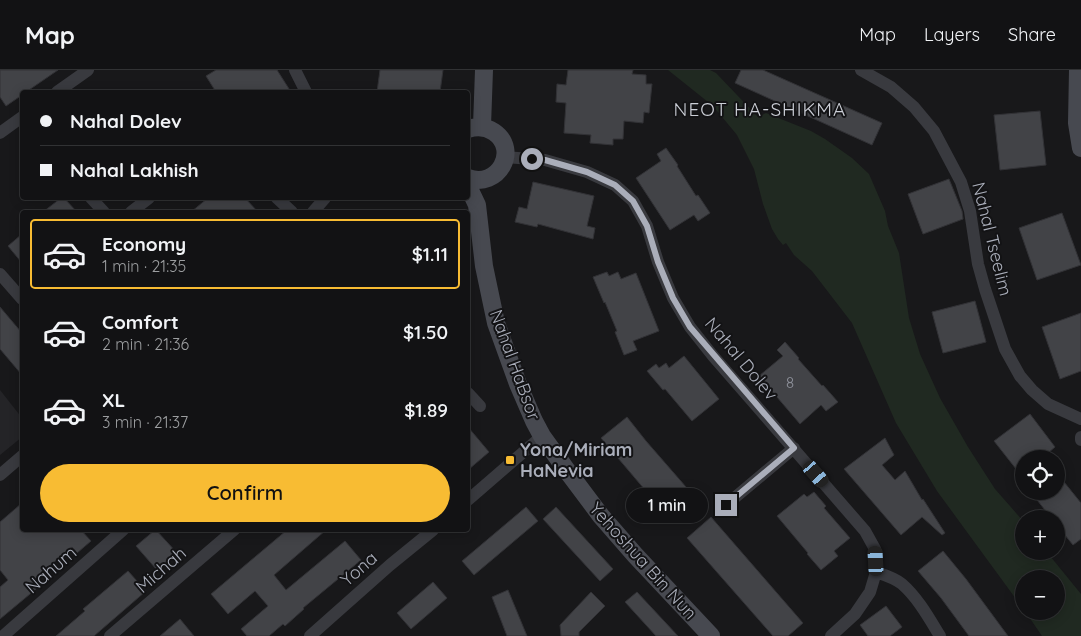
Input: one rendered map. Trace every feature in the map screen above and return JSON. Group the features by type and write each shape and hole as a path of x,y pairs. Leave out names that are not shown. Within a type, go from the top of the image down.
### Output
{"street":[{"path":"60,90 88,70"},
{"path":"295,70 305,90"},
{"path":"484,70 475,128 491,130 498,135 505,149 505,157"},
{"name":"Nahal Tseelim","path":"862,70 891,87 914,107 934,131 961,182 970,210 978,264 1005,349 1020,376 1048,404 1081,419 1081,431"},
{"path":"1078,70 1077,122 1081,148"},
{"path":"0,133 20,118"},
{"name":"Nahal HaBsor","path":"478,205 489,178 499,171 505,157"},
{"name":"Nahal Dolev","path":"505,157 545,160 587,172 615,185 633,201 647,226 658,262 673,298 690,327 866,531 875,549 876,572 870,592 855,614 831,636"},
{"path":"470,178 478,180 489,178"},
{"name":"Nahal HaBsor","path":"470,190 478,205 484,266 496,323 518,384 542,436"},
{"path":"94,200 102,210"},
{"path":"134,210 146,200"},
{"path":"279,200 290,210"},
{"path":"316,210 324,200"},
{"path":"0,274 20,295"},
{"path":"470,395 480,406"},
{"path":"470,498 542,436"},
{"name":"Yehoshua Bin Nun","path":"542,436 601,516 711,636"},
{"path":"726,505 794,448"},
{"path":"0,476 20,458"},
{"name":"Nahum","path":"3,636 121,532"},
{"name":"Michah","path":"110,636 232,532"},
{"name":"Yona","path":"313,635 390,565 431,532"},
{"path":"876,572 901,583 918,602 940,636"}],"shaded area":[{"path":"668,70 710,70 716,73 758,117 766,113 811,131 852,158 869,174 885,211 888,226 899,253 909,318 920,354 940,398 968,447 995,489 1015,512 1015,560 1053,560 1061,570 1015,570 1015,598 937,491 896,423 852,323 812,271 794,255 786,243 783,245 778,239 772,229 763,204 754,169 737,135 713,106"},
{"path":"0,390 20,415 20,439 0,455"},
{"path":"1065,574 1081,594 1081,636 1042,636 1031,620 1065,620"}],"building":[{"path":"0,70 58,70 29,90 20,90 20,96 6,106 0,97"},
{"path":"216,70 277,70 290,90 215,90 206,76"},
{"path":"380,70 443,70 440,90 377,90"},
{"path":"568,70 633,70 632,74 646,75 646,84 652,84 649,113 644,112 643,123 624,121 623,139 613,139 613,145 590,143 591,135 564,133 566,103 556,102 557,84 566,85"},
{"path":"741,70 763,70 882,123 872,145 735,83"},
{"path":"1040,111 1046,165 1000,170 994,115"},
{"path":"666,148 696,196 698,195 710,213 698,221 694,215 670,230 636,178 661,161 657,154"},
{"path":"949,179 962,211 963,219 923,234 908,194"},
{"path":"533,182 594,196 587,226 595,228 593,239 538,224 537,227 515,222 519,207 527,209"},
{"path":"58,200 66,200 75,210 46,210"},
{"path":"206,200 247,200 256,210 193,210"},
{"path":"1062,213 1081,265 1037,280 1019,228"},
{"path":"20,236 20,261 8,246"},
{"path":"607,272 609,276 618,272 621,279 636,273 659,331 633,341 637,350 624,355 615,332 617,331 593,277"},
{"path":"975,301 986,342 943,353 932,312"},
{"path":"0,307 20,331 20,373 0,349"},
{"path":"1081,313 1081,371 1060,379 1042,327"},
{"path":"785,342 798,359 838,402 826,411 821,405 800,424 759,376 783,356 777,350"},
{"path":"684,356 719,399 692,421 647,371 656,364 659,368 666,363 669,368"},
{"path":"1030,414 1055,447 1052,450 1015,450 1015,468 994,441"},
{"path":"627,417 693,495 668,517 601,438"},
{"path":"470,429 489,452 470,468"},
{"path":"885,438 894,455 882,465 895,480 905,471 945,533 942,535 922,517 901,535 844,469"},
{"path":"1065,483 1081,503 1081,539 1073,545 1065,535 1065,510 1045,510 1037,500 1065,500"},
{"path":"814,492 826,506 824,508 850,538 834,551 838,556 821,570 777,516 804,494 807,497"},
{"path":"20,505 20,532 83,532 91,541 77,553 72,547 36,577 42,584 0,619 0,587 8,580 0,570 0,522"},
{"path":"526,507 538,521 474,575 462,561"},
{"path":"556,507 613,569 600,581 543,519"},
{"path":"711,517 803,623 788,636 773,636 687,538"},
{"path":"153,532 158,532 177,553 157,570 136,546"},
{"path":"285,532 324,532 274,575 286,590 345,541 361,560 303,608 285,626 283,624 269,636 247,636 241,629 268,606 255,591 228,614 211,594"},
{"path":"943,551 1008,636 969,636 918,571"},
{"path":"128,571 146,591 94,636 56,636 85,611 83,609"},
{"path":"433,582 447,598 411,629 397,613"},
{"path":"508,590 527,636 507,636 492,597"},
{"path":"591,592 605,606 579,632 579,636 561,636 560,625"},
{"path":"637,592 678,636 656,636 625,602"},
{"path":"886,606 902,627 890,636 868,636 860,625"},
{"path":"180,619 194,636 160,636"}],"place":[{"name":"Yona/Miriam HaNevia","path":"510,460"}],"district":[{"name":"NEOT HA-SHIKMA","path":"760,109"}],"route":[{"path":"532,159 545,160 587,172 615,185 633,201 647,226 658,262 673,298 690,327 794,448 726,505"}]}
